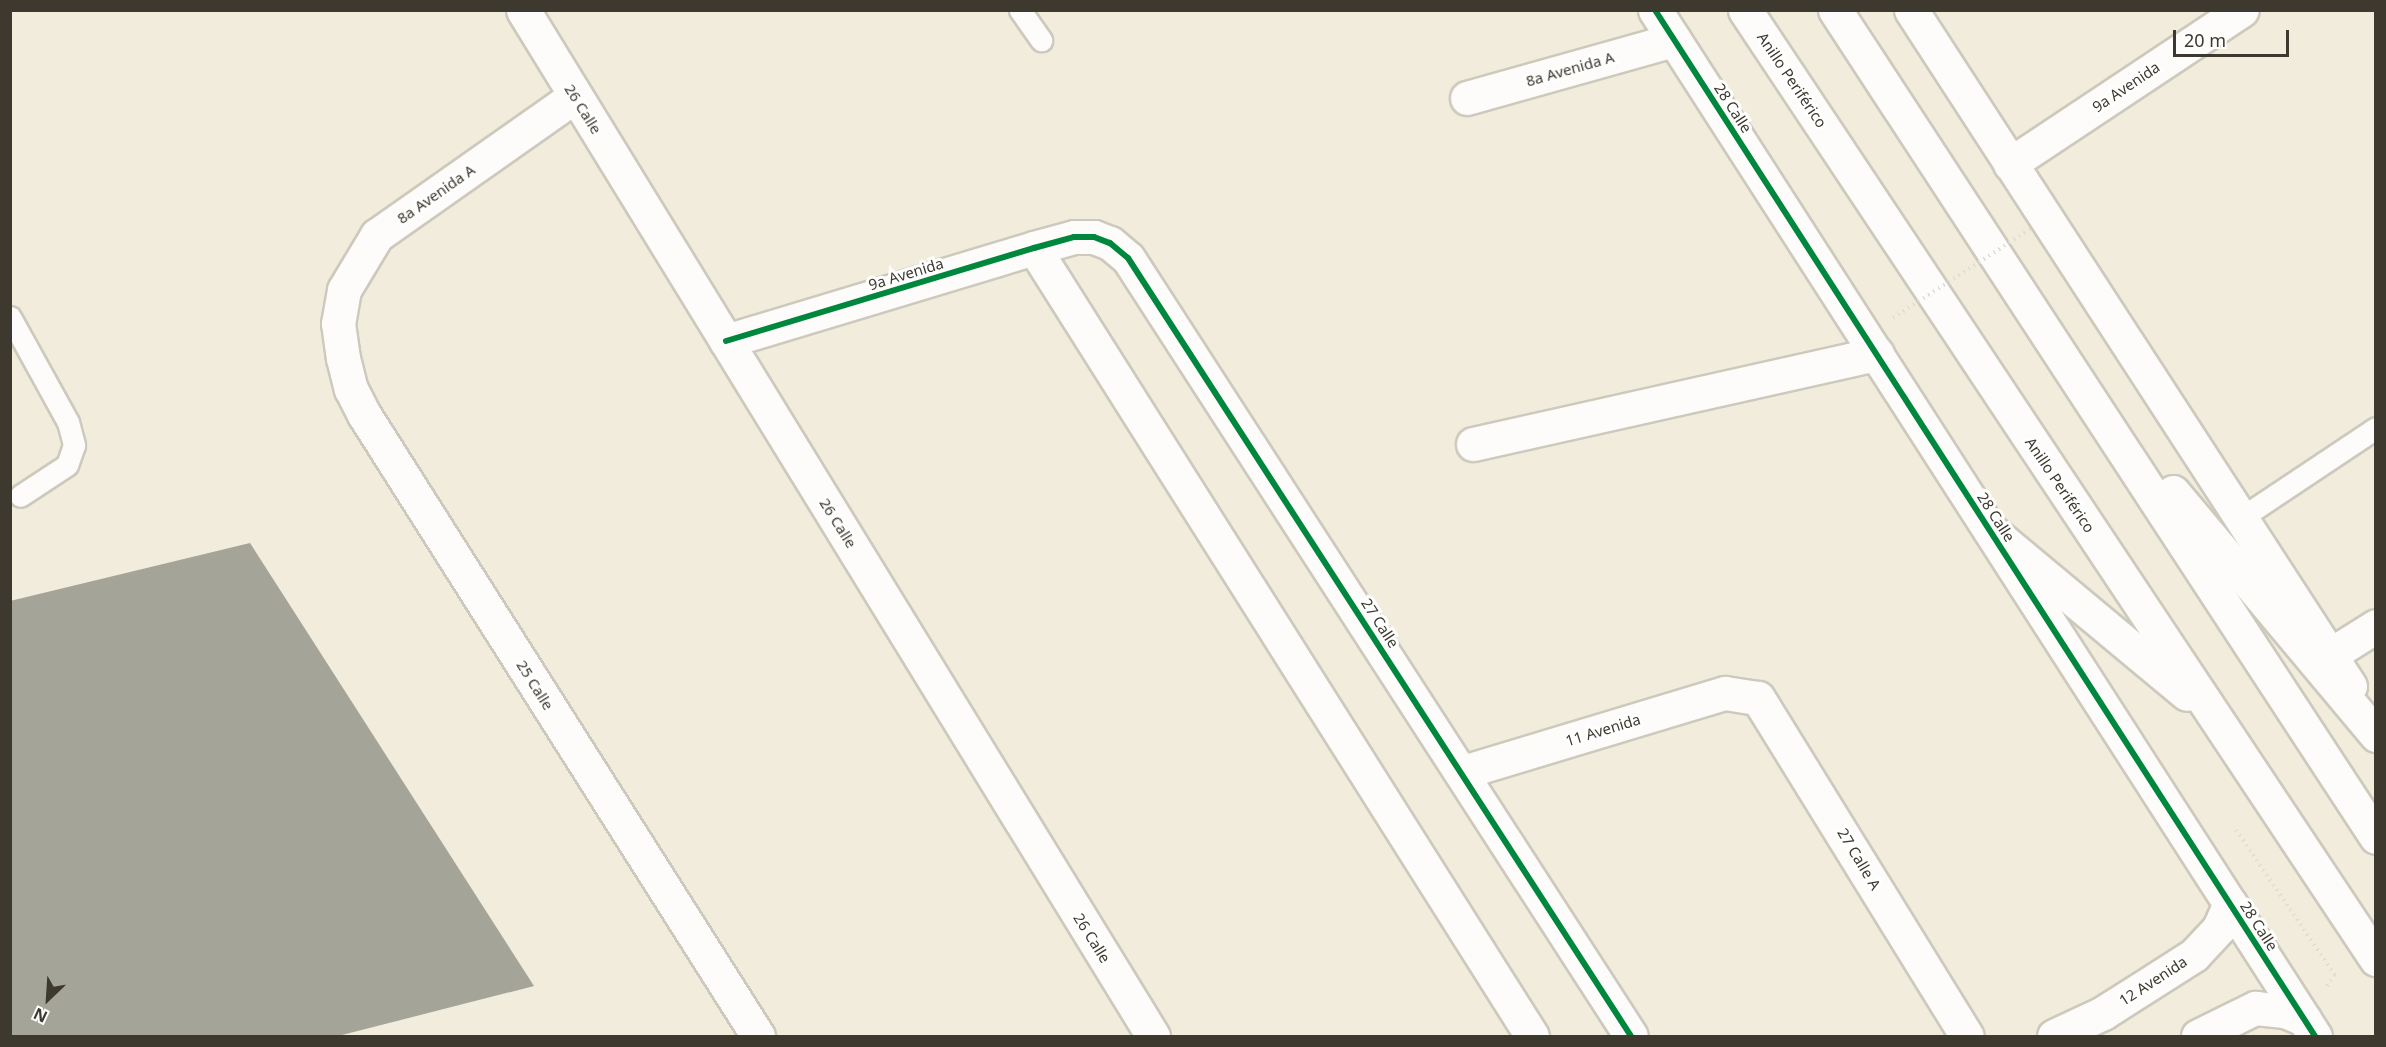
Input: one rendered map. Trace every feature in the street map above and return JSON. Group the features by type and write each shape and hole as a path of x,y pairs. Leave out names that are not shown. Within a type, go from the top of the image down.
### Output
{"main road":[{"name":"26 Calle","path":"523,10 1153,1036"},
{"name":"28 Calle","path":"1655,10 2310,1028"},
{"name":"Anillo Periférico","path":"1745,10 2376,959"},
{"path":"1835,10 2077,376 2376,837"},
{"path":"1911,10 2376,723"},
{"name":"9a Avenida","path":"2010,164 2242,10"},
{"name":"8a Avenida A","path":"1467,98 1674,40"},
{"name":"8a Avenida A","path":"338,323 344,290 376,235 575,96"},
{"name":"9a Avenida","path":"726,341 1034,248 1094,237"},
{"name":"27 Calle","path":"1094,237 1110,243 1128,258 1463,772 1631,1036"},
{"path":"1034,248 1533,1036"},
{"name":"25 Calle","path":"338,323 351,389 365,416 758,1036"},
{"path":"1473,444 1877,354"},
{"path":"2077,376 2376,735"},
{"path":"1990,530 2213,716"},
{"path":"2330,655 2376,626"},
{"name":"11 Avenida","path":"1463,772 1725,693 1743,693"},
{"name":"27 Calle A","path":"1743,693 1758,698 1772,716 1967,1036"},
{"name":"12 Avenida","path":"2054,1036 2103,1013 2194,955 2219,928 2230,903"},
{"path":"2198,1036 2255,1008 2285,1011 2310,1028"}],"lane":[{"path":"1020,10 1041,40"},
{"path":"10,317 68,422 74,446 67,465 20,496"},
{"path":"2241,518 2376,428"}],"path":[{"path":"1893,318 2030,229"},
{"path":"2236,830 2335,975 2310,1028"}],"building":[{"path":"250,543 534,986 338,1036 10,1036 10,601"}],"cycle path":[{"path":"1655,10 2315,1036"},
{"path":"726,341 1074,237 1094,237 1110,243 1128,258 1631,1036"}]}
